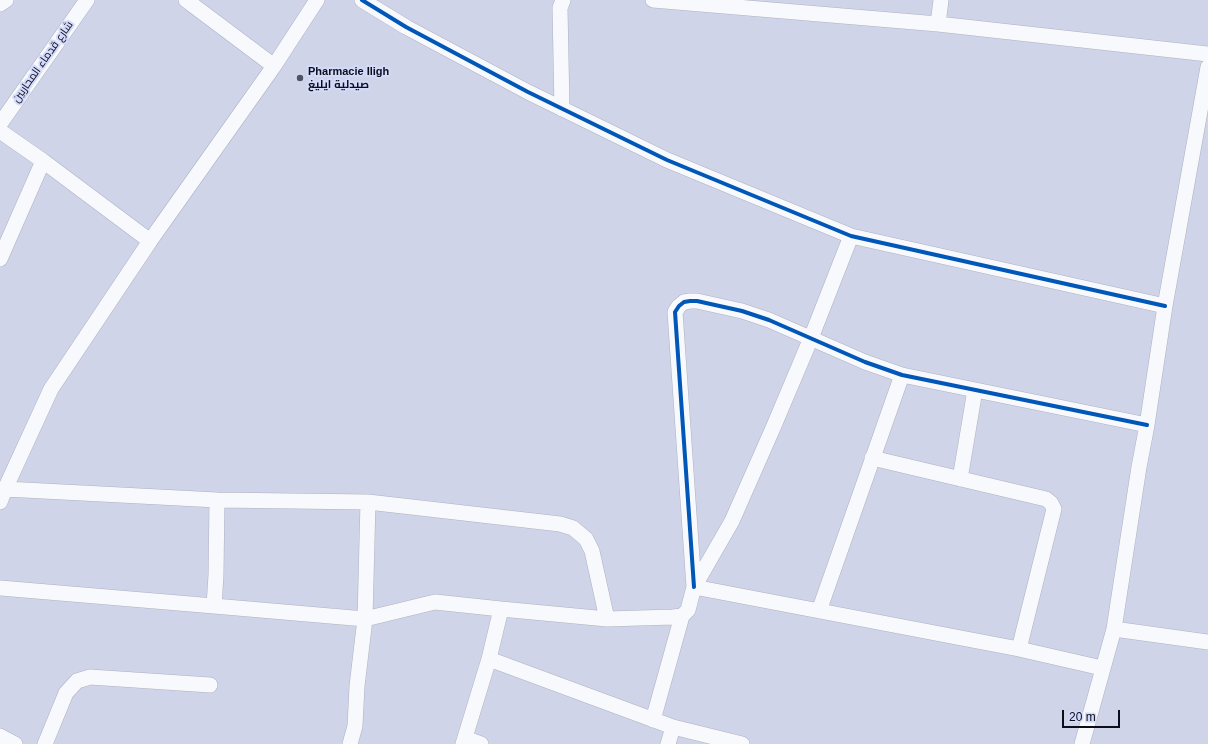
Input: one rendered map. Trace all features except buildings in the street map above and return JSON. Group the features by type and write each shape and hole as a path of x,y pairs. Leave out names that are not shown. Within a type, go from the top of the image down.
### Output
{"street":[{"path":"0,4 6,0"},
{"name":"شارع قدماء المحاربين","path":"0,124 87,0"},
{"path":"186,0 274,66"},
{"path":"317,0 274,66 150,241 51,389 3,495 368,502 560,524 573,528 586,539 592,552 607,619"},
{"path":"362,0 406,27 528,92 667,160 851,236 1164,306"},
{"path":"562,109 560,8 563,0"},
{"path":"655,0 938,24 1208,54"},
{"path":"938,24 941,0"},
{"path":"1082,744 1114,628 1147,425 1164,306 1208,67"},
{"path":"0,131 43,161 150,241"},
{"path":"0,259 43,161"},
{"path":"653,720 682,616 688,610 694,587 732,521 811,338 851,236"},
{"path":"694,587 675,312 684,302 690,300 697,301 742,311 811,338 865,362 902,375 1147,425"},
{"path":"819,611 902,375"},
{"path":"960,479 975,390"},
{"path":"872,458 1046,499 1051,503 1054,509 1019,649"},
{"path":"214,606 217,500"},
{"path":"350,744 355,726 357,686 365,619 368,502"},
{"path":"694,587 1019,649 1102,668"},
{"path":"0,588 365,619 435,602 607,619 673,618 682,616"},
{"path":"481,744 464,741 489,659 501,609"},
{"path":"1114,628 1208,642"},
{"path":"489,659 673,727 742,744"},
{"path":"44,744 66,694 77,681 90,677 210,685"},
{"path":"668,744 673,727"},
{"path":"0,736 15,744"}],"cycle path":[{"path":"362,0 406,27 528,92 667,160 851,236 1165,306"},
{"path":"694,587 675,312 684,302 697,301 742,311 769,320 865,362 902,375 1147,425"}],"place":[{"name":"Pharmacie Iligh صيدلية ايليغ","path":"300,78"}]}
